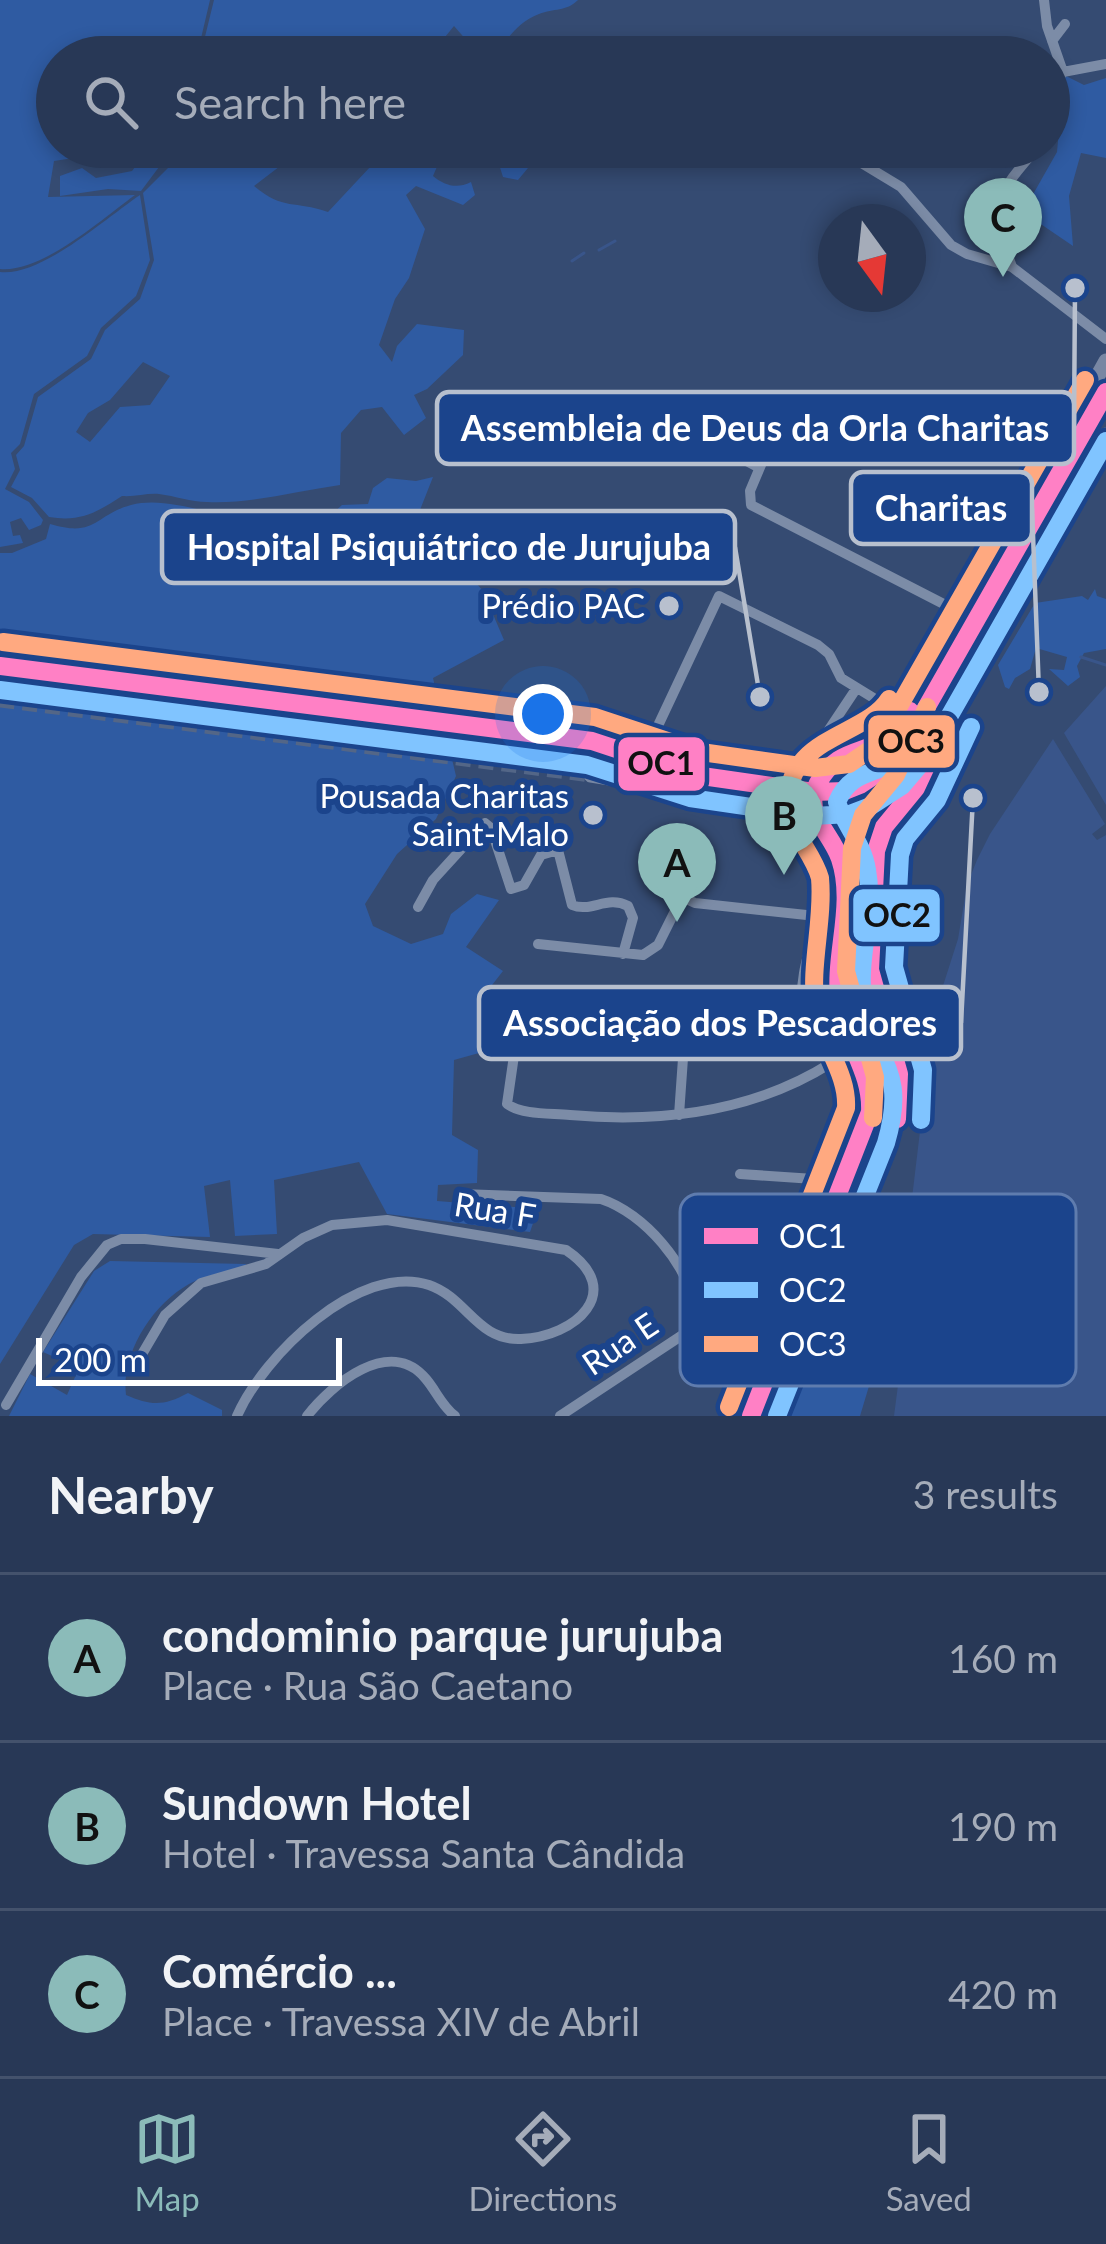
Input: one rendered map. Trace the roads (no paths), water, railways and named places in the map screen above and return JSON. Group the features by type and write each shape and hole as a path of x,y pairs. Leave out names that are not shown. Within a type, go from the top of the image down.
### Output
{"main road":[{"path":"884,741 906,718 967,616 1106,361"},
{"path":"864,1194 901,1104 899,1074 871,970 874,861 880,836 920,781 948,718 1106,435"},
{"path":"594,733 717,770 795,779 826,771 856,749 894,741 914,752 921,766 920,781"},
{"path":"826,771 812,800 843,874 838,958 842,1018 872,1087 868,1123 839,1194"},
{"path":"591,775 784,806 820,827 849,836 892,816"},
{"path":"751,1416 763,1386"},
{"path":"778,1416 789,1386"}],"street":[{"path":"1044,0 1051,36"},
{"path":"1055,36 1065,24"},
{"path":"1070,71 1106,64"},
{"path":"870,168 901,187 957,249 1012,267 1106,339"},
{"path":"1012,267 996,206 1020,168"},
{"path":"653,413 680,433 758,467"},
{"path":"782,415 748,499 759,511 799,526 967,616"},
{"path":"655,732 719,596 824,649 836,674 906,718"},
{"path":"828,731 856,688"},
{"path":"418,907 434,880 485,823 491,828 511,889 524,885 541,855 558,850 572,905 579,908 610,900 628,906 633,918 623,954"},
{"path":"674,836 680,844 678,891 682,897 695,903 813,913 817,920 802,987 809,1035 831,1063 872,1087"},
{"path":"538,944 623,954 652,952 682,897"},
{"path":"808,954 838,958"},
{"path":"809,1035 531,1017 519,1022 514,1033 508,1107 611,1119 680,1115 770,1094 831,1063"},
{"path":"680,1115 685,1030"},
{"path":"814,1194 816,1167 828,1150 868,1123"},
{"path":"740,1174 814,1179"},
{"name":"Rua E","path":"461,1194 601,1199 617,1204 680,1268"},
{"name":"Rua F","path":"137,1361 165,1316 201,1283 256,1268 332,1225 353,1220 387,1220 566,1250 587,1267 592,1296 581,1319 545,1338 501,1339 483,1330 434,1286 406,1280 356,1292 311,1326 264,1373 237,1416"},
{"path":"6,1405 81,1277 107,1244 146,1239 281,1254"},
{"name":"Rua E","path":"560,1416 680,1337"},
{"path":"307,1416 349,1376 386,1362 411,1366 455,1416"}],"waterway":[{"path":"599,250 615,241"},
{"path":"572,261 584,253"},
{"path":"1081,657 1106,665"}],"tunnel":[{"path":"0,656 594,733"},
{"path":"0,700 591,775"}],"place":[{"name":"Comércio ...","path":"1003,277"},
{"name":"Assembleia de Deus da Orla Charitas","path":"1075,288"},
{"name":"Prédio PAC","path":"669,606"},
{"name":"Charitas","path":"1039,692"},
{"name":"Hospital Psiquiátrico de Jurujuba","path":"760,697"},
{"name":"Associação dos Pescadores","path":"973,798"},
{"name":"Pousada Charitas Saint-Malo","path":"593,815"},
{"name":"Sundown Hotel","path":"784,875"},
{"name":"condominio parque jurujuba","path":"677,922"}]}
